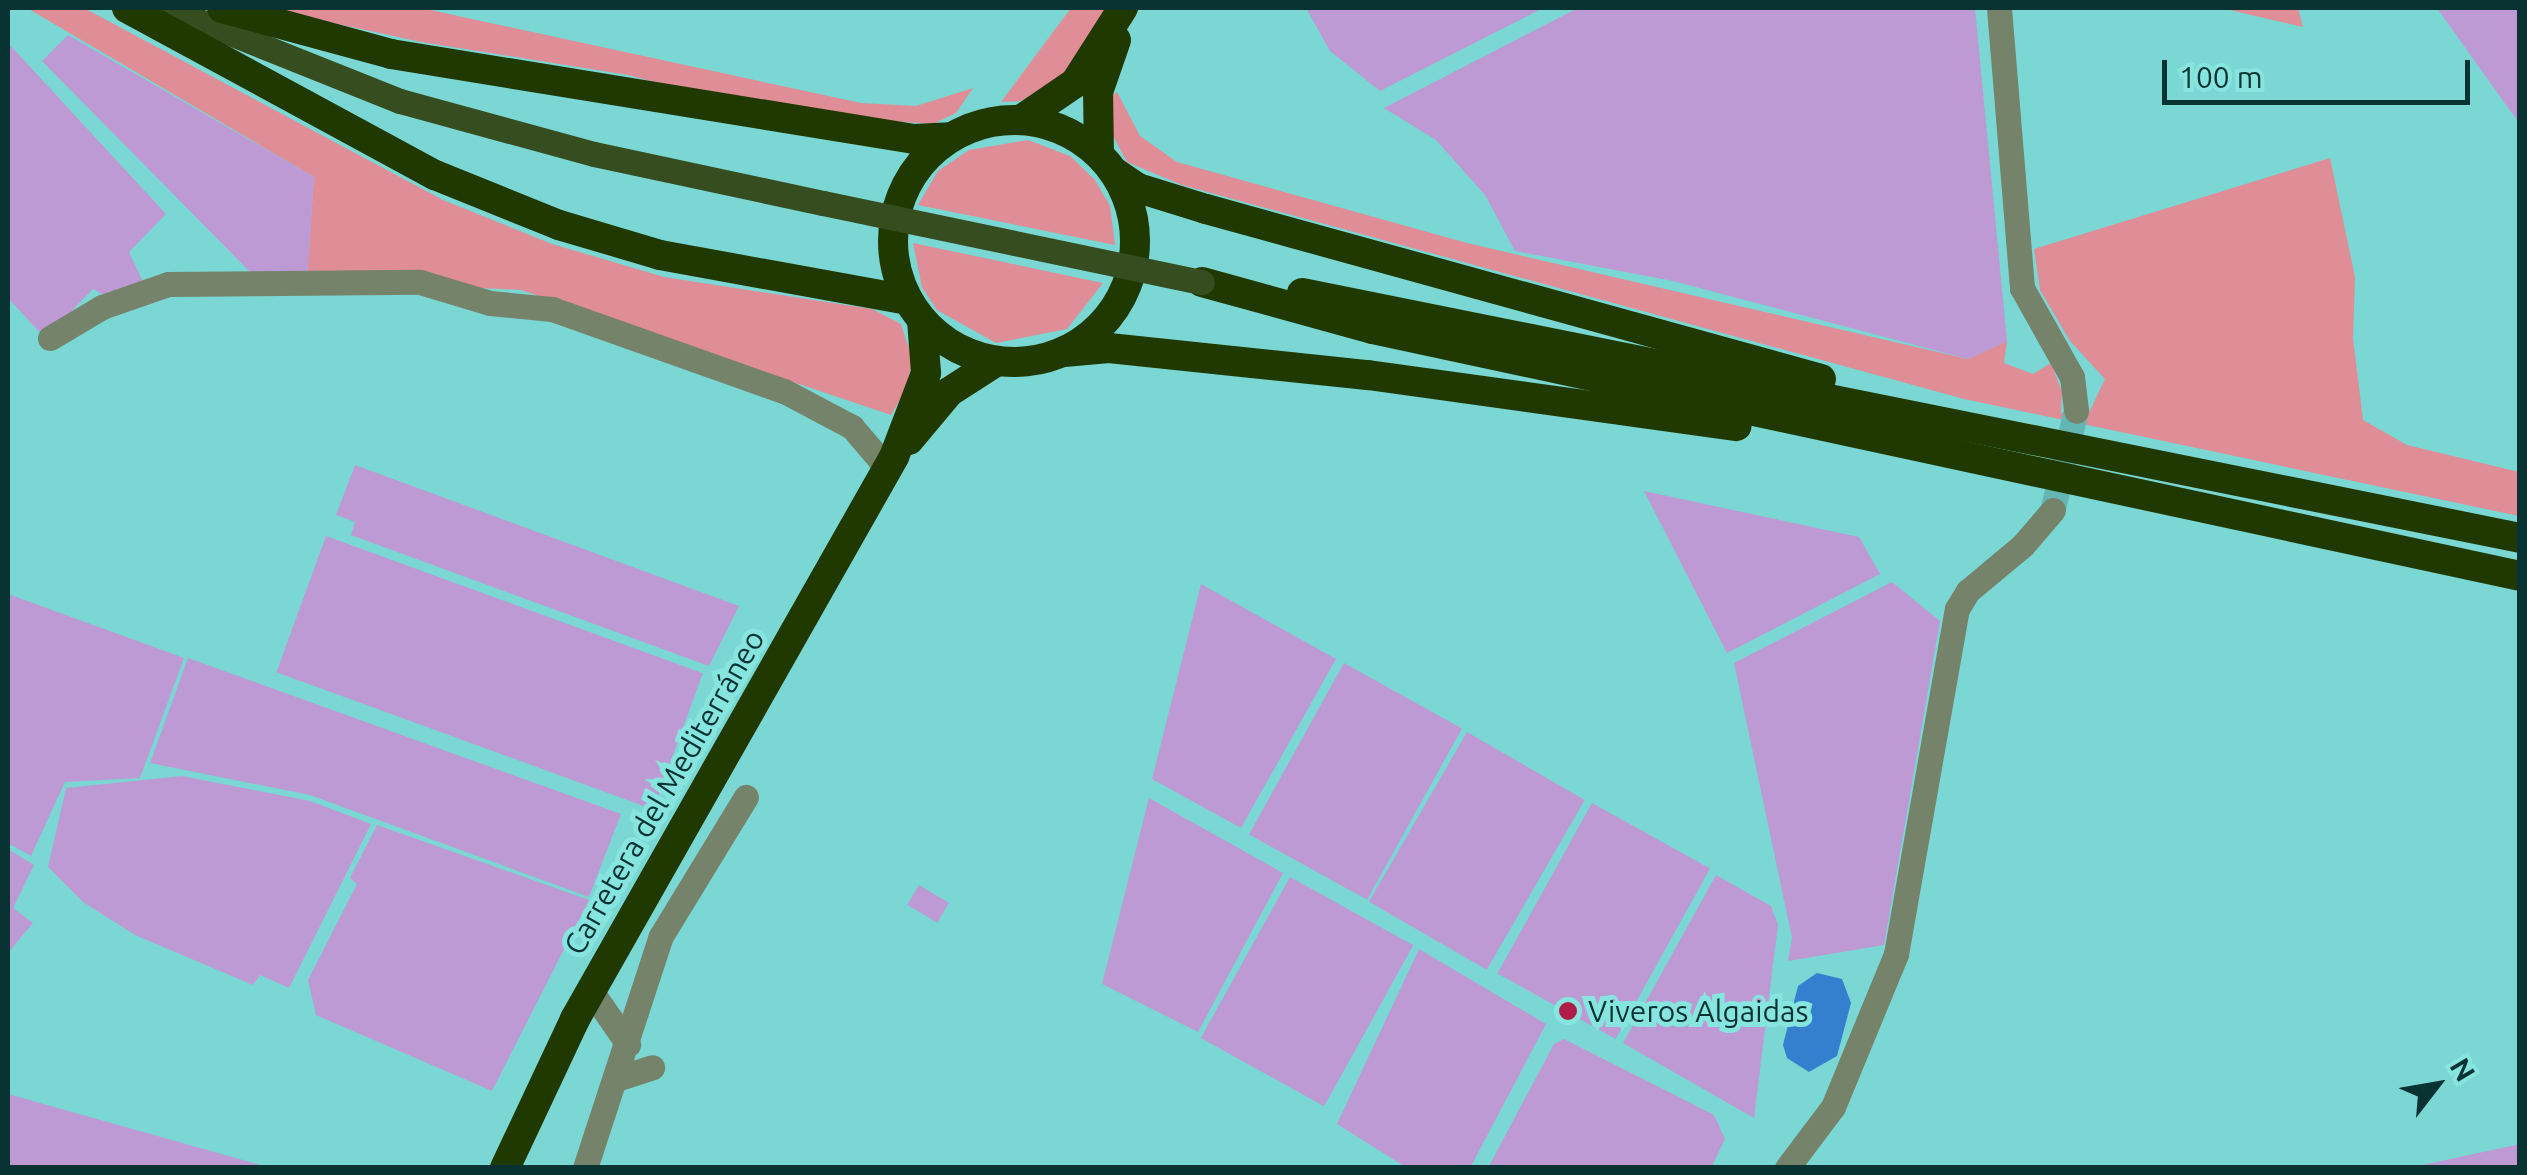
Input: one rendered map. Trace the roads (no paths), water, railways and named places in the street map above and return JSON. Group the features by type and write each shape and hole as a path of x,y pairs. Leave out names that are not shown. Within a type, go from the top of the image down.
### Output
{"highway":[{"path":"127,8 435,175 559,225 660,255 915,310"},
{"path":"222,8 391,54 914,139 950,137"},
{"path":"1022,119 1075,83 1124,8"},
{"path":"1064,352 1094,333 1117,306 1131,274 1136,238 1106,163 1098,92 1124,8"},
{"path":"1999,465 1368,375 1109,348 997,362 969,354 915,310 895,265 893,228 902,192 922,161 950,137 985,122 1022,119 1063,131 1138,188 1206,210 2032,436 2520,538"},
{"path":"1202,282 1398,310 1944,424 2032,436"},
{"path":"1202,282 1373,329 2520,576"},
{"name":"Carretera del Mediterráneo","path":"505,1168 592,991 890,463 926,373 915,310"},
{"name":"Carretera del Mediterráneo","path":"890,463 949,392 997,362"}],"main road":[{"path":"167,8 400,101 594,154 1202,282"}],"street":[{"path":"1999,8 2022,288 2072,377 2076,411"},
{"path":"50,338 102,306 168,284 420,282 490,303 552,308 784,391 852,427 890,463"},
{"path":"1786,1168 1833,1107 1896,954 1957,609 1968,591 2024,545 2053,510"},
{"path":"585,1168 661,936 746,797"},
{"path":"592,991 628,1044"},
{"path":"616,1080 652,1067"}],"water":[{"path":"1817,973 1842,979 1851,1003 1837,1056 1809,1072 1787,1058 1783,1045 1798,986"}],"tunnel":[{"path":"2053,510 2076,411"}],"place":[{"name":"Viveros Algaidas","path":"1568,1011"}]}
